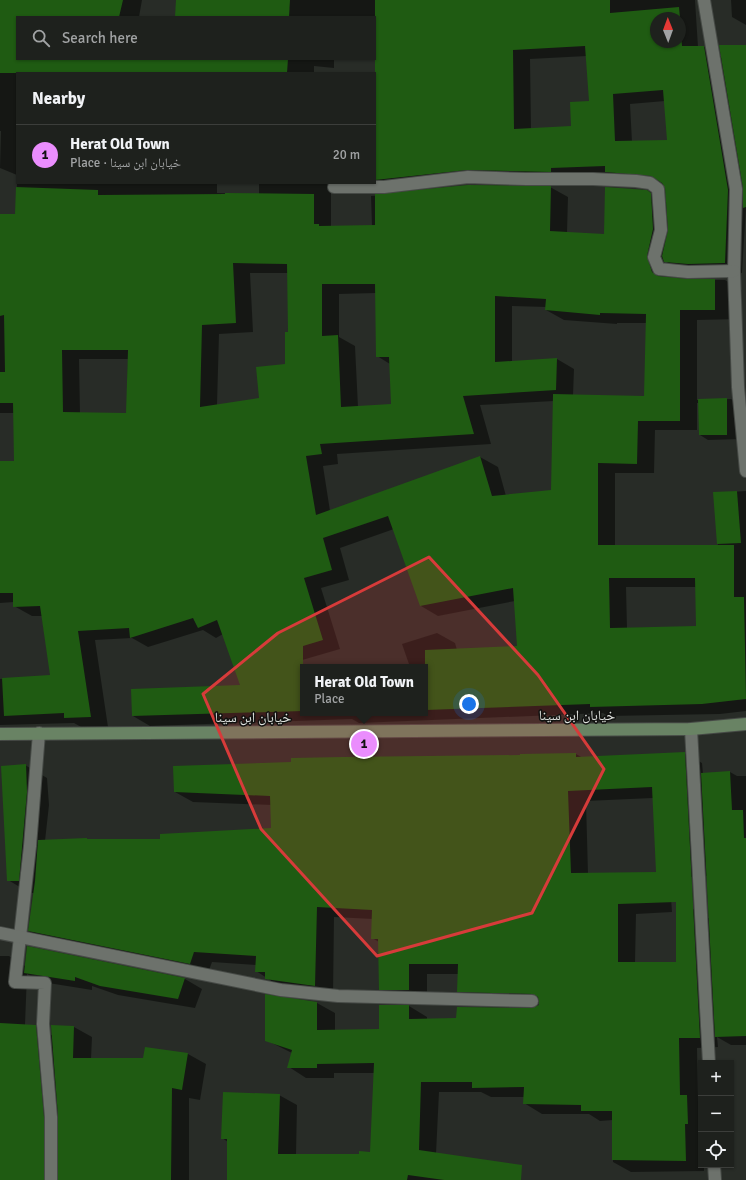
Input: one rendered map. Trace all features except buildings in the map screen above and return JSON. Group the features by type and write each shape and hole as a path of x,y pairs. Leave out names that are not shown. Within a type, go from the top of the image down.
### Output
{"street":[{"path":"704,0 736,189 734,271 738,386 746,471"},
{"path":"334,188 384,187 468,177 593,179 650,183 658,189 661,206 661,230 654,257 659,269 688,272 734,271"},
{"name":"خیابان ابن سینا","path":"0,734 691,729 746,724"},
{"path":"691,729 709,1060"},
{"path":"39,733 32,830 14,982 45,983 43,1024 51,1118 51,1180"},
{"path":"0,933 281,990 338,996 532,1001"},
{"path":"714,1168 715,1180"}],"highlighted area":[{"path":"429,557 538,675 604,769 532,913 377,956 261,829 203,694 278,633"}],"place":[{"name":"Herat Old Town","path":"364,744"}]}
